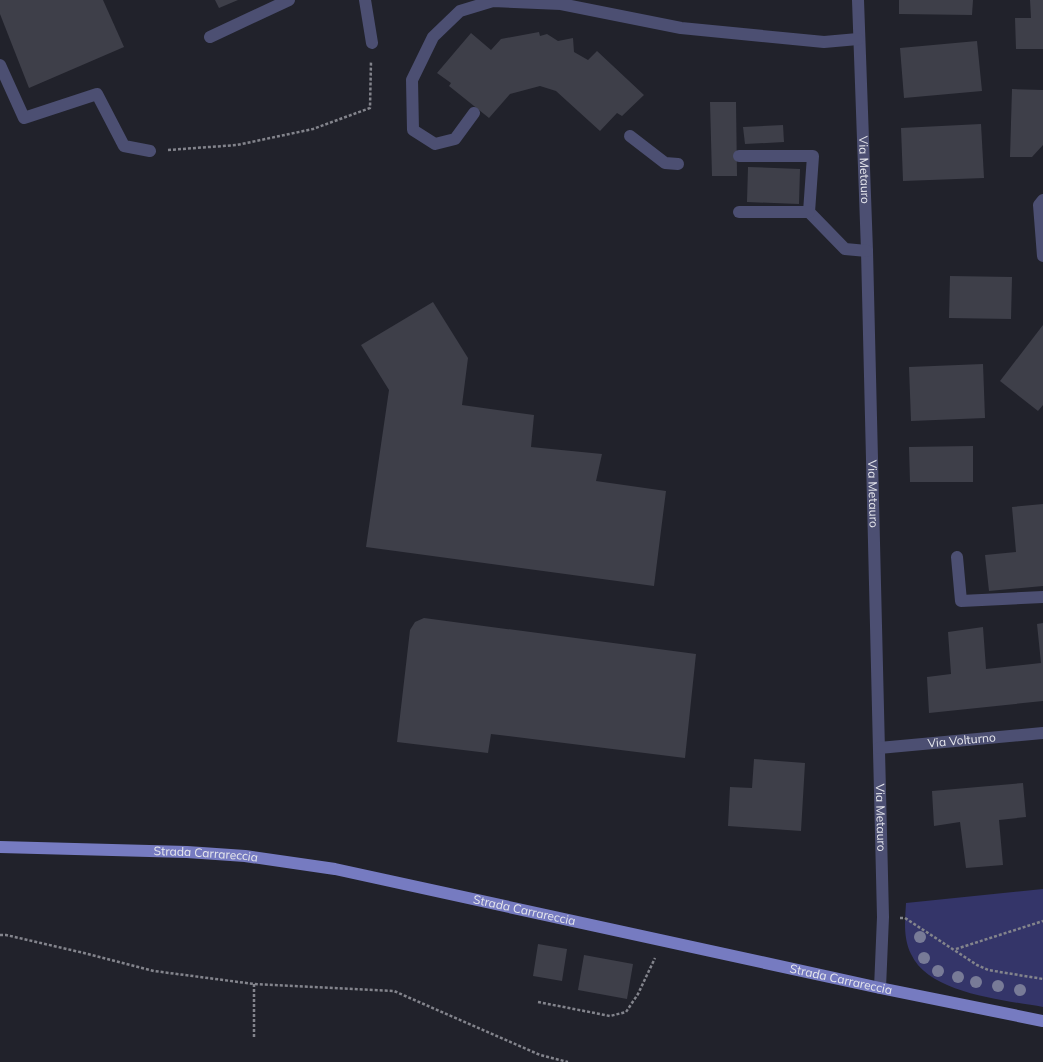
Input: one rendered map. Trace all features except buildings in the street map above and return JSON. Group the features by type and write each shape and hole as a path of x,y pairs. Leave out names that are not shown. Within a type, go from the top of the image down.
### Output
{"main road":[{"name":"Strada Carrareccia","path":"0,847 187,852 244,856 335,869 880,988 1043,1021"}],"street":[{"path":"210,37 289,0"},
{"path":"365,0 372,43"},
{"name":"Via Metauro","path":"858,0 858,39 867,251 883,917 880,988"},
{"path":"474,113 455,139 435,144 413,130 412,80 433,37 460,11 493,1 560,4 681,28 824,42 858,39"},
{"path":"0,65 24,118 97,94 124,146 150,151"},
{"path":"630,136 665,163 678,164"},
{"path":"738,156 813,156 809,212"},
{"path":"1043,200 1039,205 1043,256"},
{"path":"739,212 809,212 845,250 867,251"},
{"path":"957,557 961,601 1043,597"},
{"name":"Via Volturno","path":"879,748 1043,733"}],"path":[{"path":"150,151 237,145 313,129 370,108 372,43"},
{"path":"883,917 905,918 977,965 988,970 1043,979"},
{"path":"956,950 1043,921"},
{"path":"0,935 84,953 154,971 254,984 394,991 540,1055 568,1062"},
{"path":"538,1002 610,1016 626,1012 638,994 663,941"},
{"path":"254,984 254,1038"}],"shaded area":[{"path":"1043,889 1043,1007 989,998 951,987 934,978 920,967 908,948 905,922 906,903"}]}
